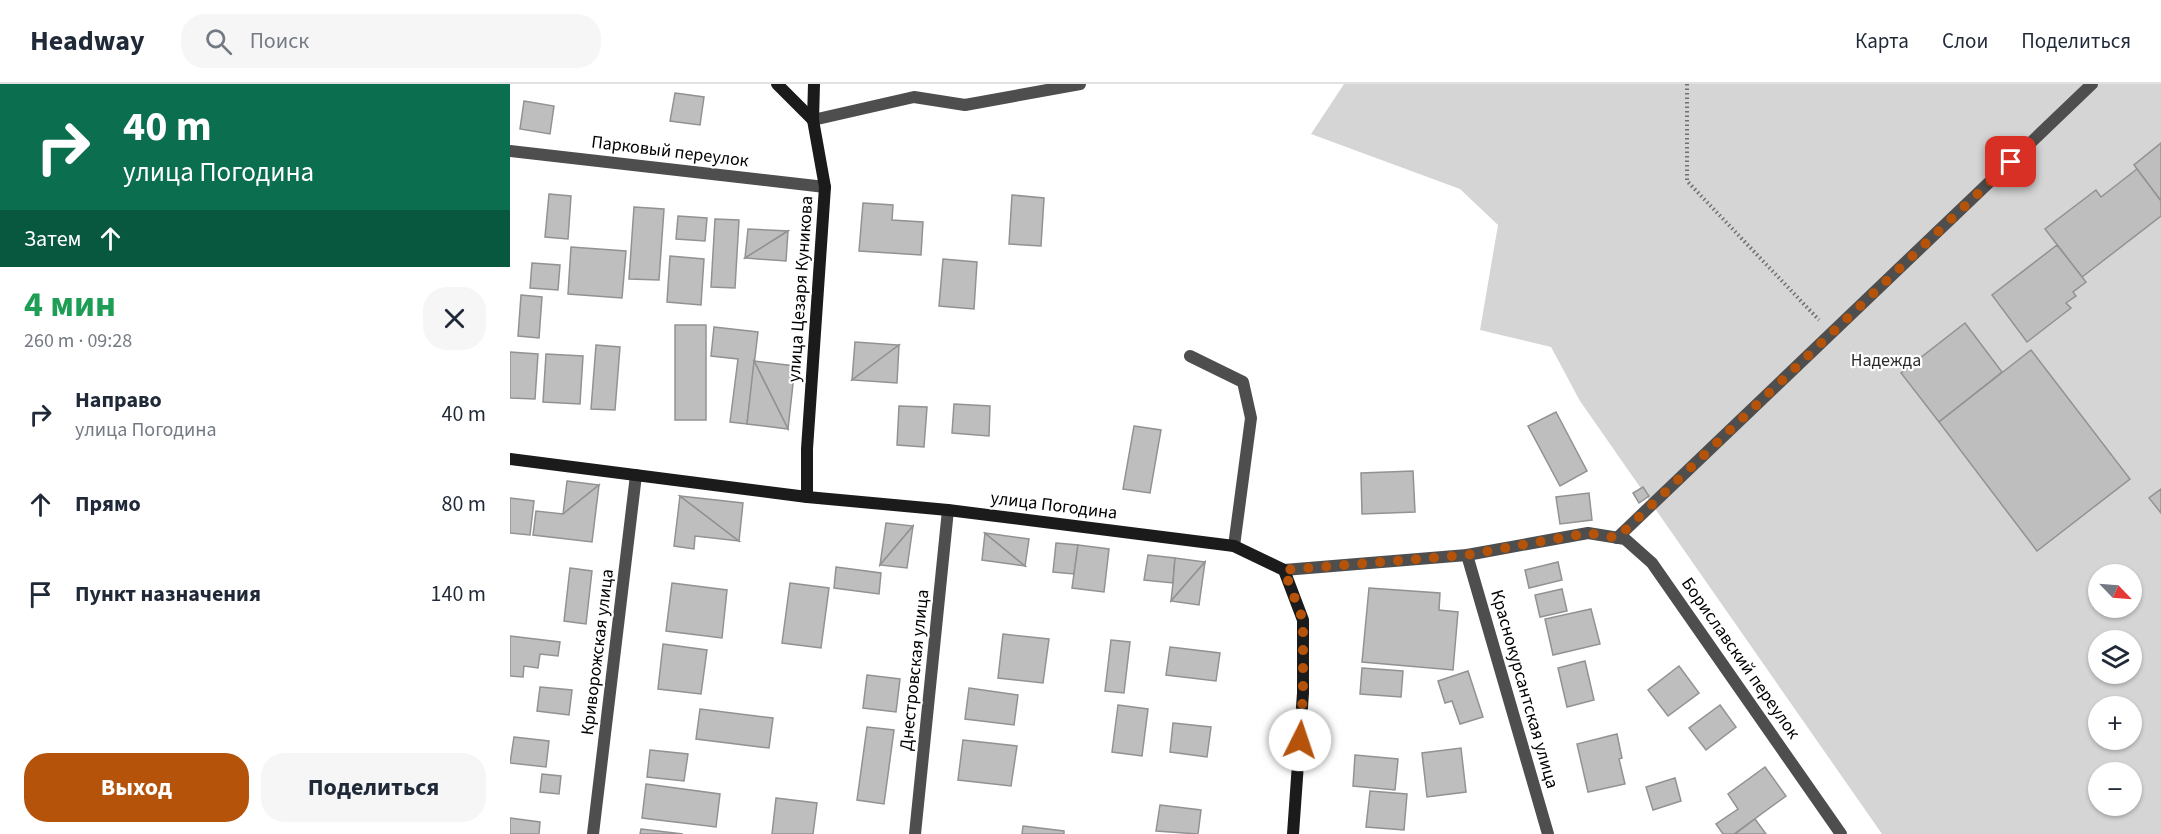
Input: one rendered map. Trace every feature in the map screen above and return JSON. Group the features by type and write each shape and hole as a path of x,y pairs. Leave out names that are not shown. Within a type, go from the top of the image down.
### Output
{"street":[{"path":"777,84 813,120 914,97 965,105 1080,84"},
{"name":"улица Цезаря Куникова","path":"807,497 807,449 825,187 813,120 814,84"},
{"path":"1617,538 2092,84"},
{"name":"Парковый переулок","path":"510,151 825,187"},
{"path":"1190,356 1243,382 1251,418 1234,546"},
{"name":"улица Погодина","path":"510,459 807,497 948,510 1234,546 1284,570"},
{"name":"Криворожская улица","path":"593,834 636,475"},
{"name":"Днестровская улица","path":"915,834 948,510"},
{"name":"Бориславский переулок","path":"1467,555 1588,533 1625,539 1652,563 1841,834"},
{"path":"1293,834 1303,693 1303,620 1284,570 1467,555"},
{"name":"Краснокурсантская улица","path":"1467,555 1548,834"}],"path":[{"path":"1688,84 1687,181 1832,334"}],"green space":[{"name":"Надежда","path":"1344,84 2161,84 2161,834 1882,834 1580,401 1551,347 1480,330 1498,225 1460,189 1311,134"}],"building":[{"path":"675,93 704,97 700,125 670,121"},
{"path":"524,101 554,106 550,134 520,129"},
{"path":"2161,143 2161,201 2134,165"},
{"path":"2137,169 2161,201 2161,216 2082,277 2045,229 2096,190 2101,197"},
{"path":"549,194 571,196 568,239 545,237"},
{"path":"1012,195 1044,198 1041,246 1009,244"},
{"path":"863,203 893,205 892,220 923,222 921,255 859,251"},
{"path":"634,207 664,209 659,280 629,279"},
{"path":"678,216 707,218 705,241 676,239"},
{"path":"715,219 739,220 735,288 711,287"},
{"path":"748,229 788,231 745,258"},
{"path":"788,231 786,261 745,258"},
{"path":"2057,245 2086,282 2073,292 2076,296 2066,303 2071,308 2027,342 1992,295"},
{"path":"571,247 626,251 622,298 568,294"},
{"path":"670,256 704,259 701,305 667,302"},
{"path":"943,259 977,262 974,309 939,306"},
{"path":"532,263 560,265 558,290 530,288"},
{"path":"521,295 542,297 539,338 518,336"},
{"path":"1965,323 2002,372 1939,422 1901,373"},
{"path":"675,325 706,325 706,420 675,420"},
{"path":"714,327 758,332 747,424 730,422 738,359 711,356"},
{"path":"855,342 899,345 852,380"},
{"path":"596,345 620,347 615,410 591,409"},
{"path":"899,345 897,383 852,380"},
{"path":"2031,350 2130,479 2037,551 1939,422"},
{"path":"510,352 538,354 535,399 510,398"},
{"path":"546,354 583,356 580,404 543,402"},
{"path":"754,361 795,366 788,429"},
{"path":"754,361 788,429 747,424"},
{"path":"954,404 990,406 989,436 952,433"},
{"path":"899,406 927,407 924,447 897,445"},
{"path":"1556,412 1587,471 1560,486 1528,426"},
{"path":"1134,426 1161,430 1150,493 1123,489"},
{"path":"1413,471 1415,512 1362,514 1361,473"},
{"path":"567,481 599,485 563,514"},
{"path":"599,485 592,542 533,535 536,511 563,514"},
{"path":"1643,487 1649,496 1639,503 1633,493"},
{"path":"2161,489 2161,513 2149,498"},
{"path":"1589,493 1592,520 1560,524 1556,497"},
{"path":"680,496 739,541 695,536 694,549 674,546"},
{"path":"680,496 743,503 739,541"},
{"path":"510,498 534,501 530,535 510,533"},
{"path":"886,523 913,526 880,565"},
{"path":"913,526 907,568 880,565"},
{"path":"985,533 1025,566 982,560"},
{"path":"985,533 1029,539 1025,566"},
{"path":"1056,543 1078,545 1074,574 1053,572"},
{"path":"1078,545 1109,549 1104,592 1072,588"},
{"path":"1148,555 1175,558 1173,583 1144,580"},
{"path":"1175,558 1205,562 1171,601 1173,583"},
{"path":"1205,562 1199,605 1171,601"},
{"path":"1558,562 1562,580 1529,588 1525,570"},
{"path":"836,567 881,573 879,594 834,588"},
{"path":"570,568 592,571 586,624 564,621"},
{"path":"672,583 727,590 722,638 666,631"},
{"path":"790,583 829,588 821,648 782,643"},
{"path":"1369,588 1440,593 1439,610 1458,612 1453,670 1362,662"},
{"path":"1562,589 1567,611 1540,617 1535,595"},
{"path":"1591,609 1600,644 1553,655 1545,619"},
{"path":"1003,634 1049,639 1043,683 998,678"},
{"path":"510,636 560,642 558,656 540,654 538,668 524,666 523,677 510,676"},
{"path":"1111,640 1130,642 1124,693 1105,691"},
{"path":"663,644 707,650 701,694 658,689"},
{"path":"1170,647 1220,653 1216,681 1166,675"},
{"path":"1585,661 1594,700 1567,707 1558,668"},
{"path":"1679,666 1699,693 1668,716 1648,690"},
{"path":"1362,668 1403,671 1401,697 1360,694"},
{"path":"1468,671 1483,717 1460,724 1452,701 1445,703 1438,681"},
{"path":"867,675 900,679 896,712 863,708"},
{"path":"540,687 572,690 569,715 537,711"},
{"path":"969,688 1018,695 1014,725 965,719"},
{"path":"1118,705 1148,709 1142,756 1112,752"},
{"path":"1720,705 1736,727 1706,750 1689,728"},
{"path":"700,709 773,718 769,748 696,739"},
{"path":"1173,723 1211,727 1207,757 1170,752"},
{"path":"867,727 894,730 884,804 857,800"},
{"path":"1617,734 1622,758 1619,759 1625,784 1588,792 1577,744"},
{"path":"514,737 549,741 546,767 510,763"},
{"path":"963,740 1017,746 1011,786 958,780"},
{"path":"1461,748 1466,792 1427,797 1422,753"},
{"path":"650,750 688,754 684,781 647,777"},
{"path":"1355,755 1398,759 1395,790 1353,786"},
{"path":"1765,767 1786,796 1734,834 1723,834 1716,824 1738,809 1728,794"},
{"path":"542,774 561,776 559,794 540,792"},
{"path":"1675,778 1681,801 1653,810 1646,787"},
{"path":"646,784 720,794 716,827 642,818"},
{"path":"1370,791 1407,794 1404,830 1366,827"},
{"path":"776,798 817,803 813,834 772,834"},
{"path":"1160,805 1201,810 1198,834 1156,831"},
{"path":"510,818 540,822 539,834 510,834"},
{"path":"1755,819 1766,834 1735,834"},
{"path":"1023,826 1064,831 1064,834 1022,834"},
{"path":"641,829 683,834 640,834"}],"route":[{"path":"1300,740 1303,693 1303,620 1284,570 1467,555 1588,533 1617,538 2011,162"}]}
